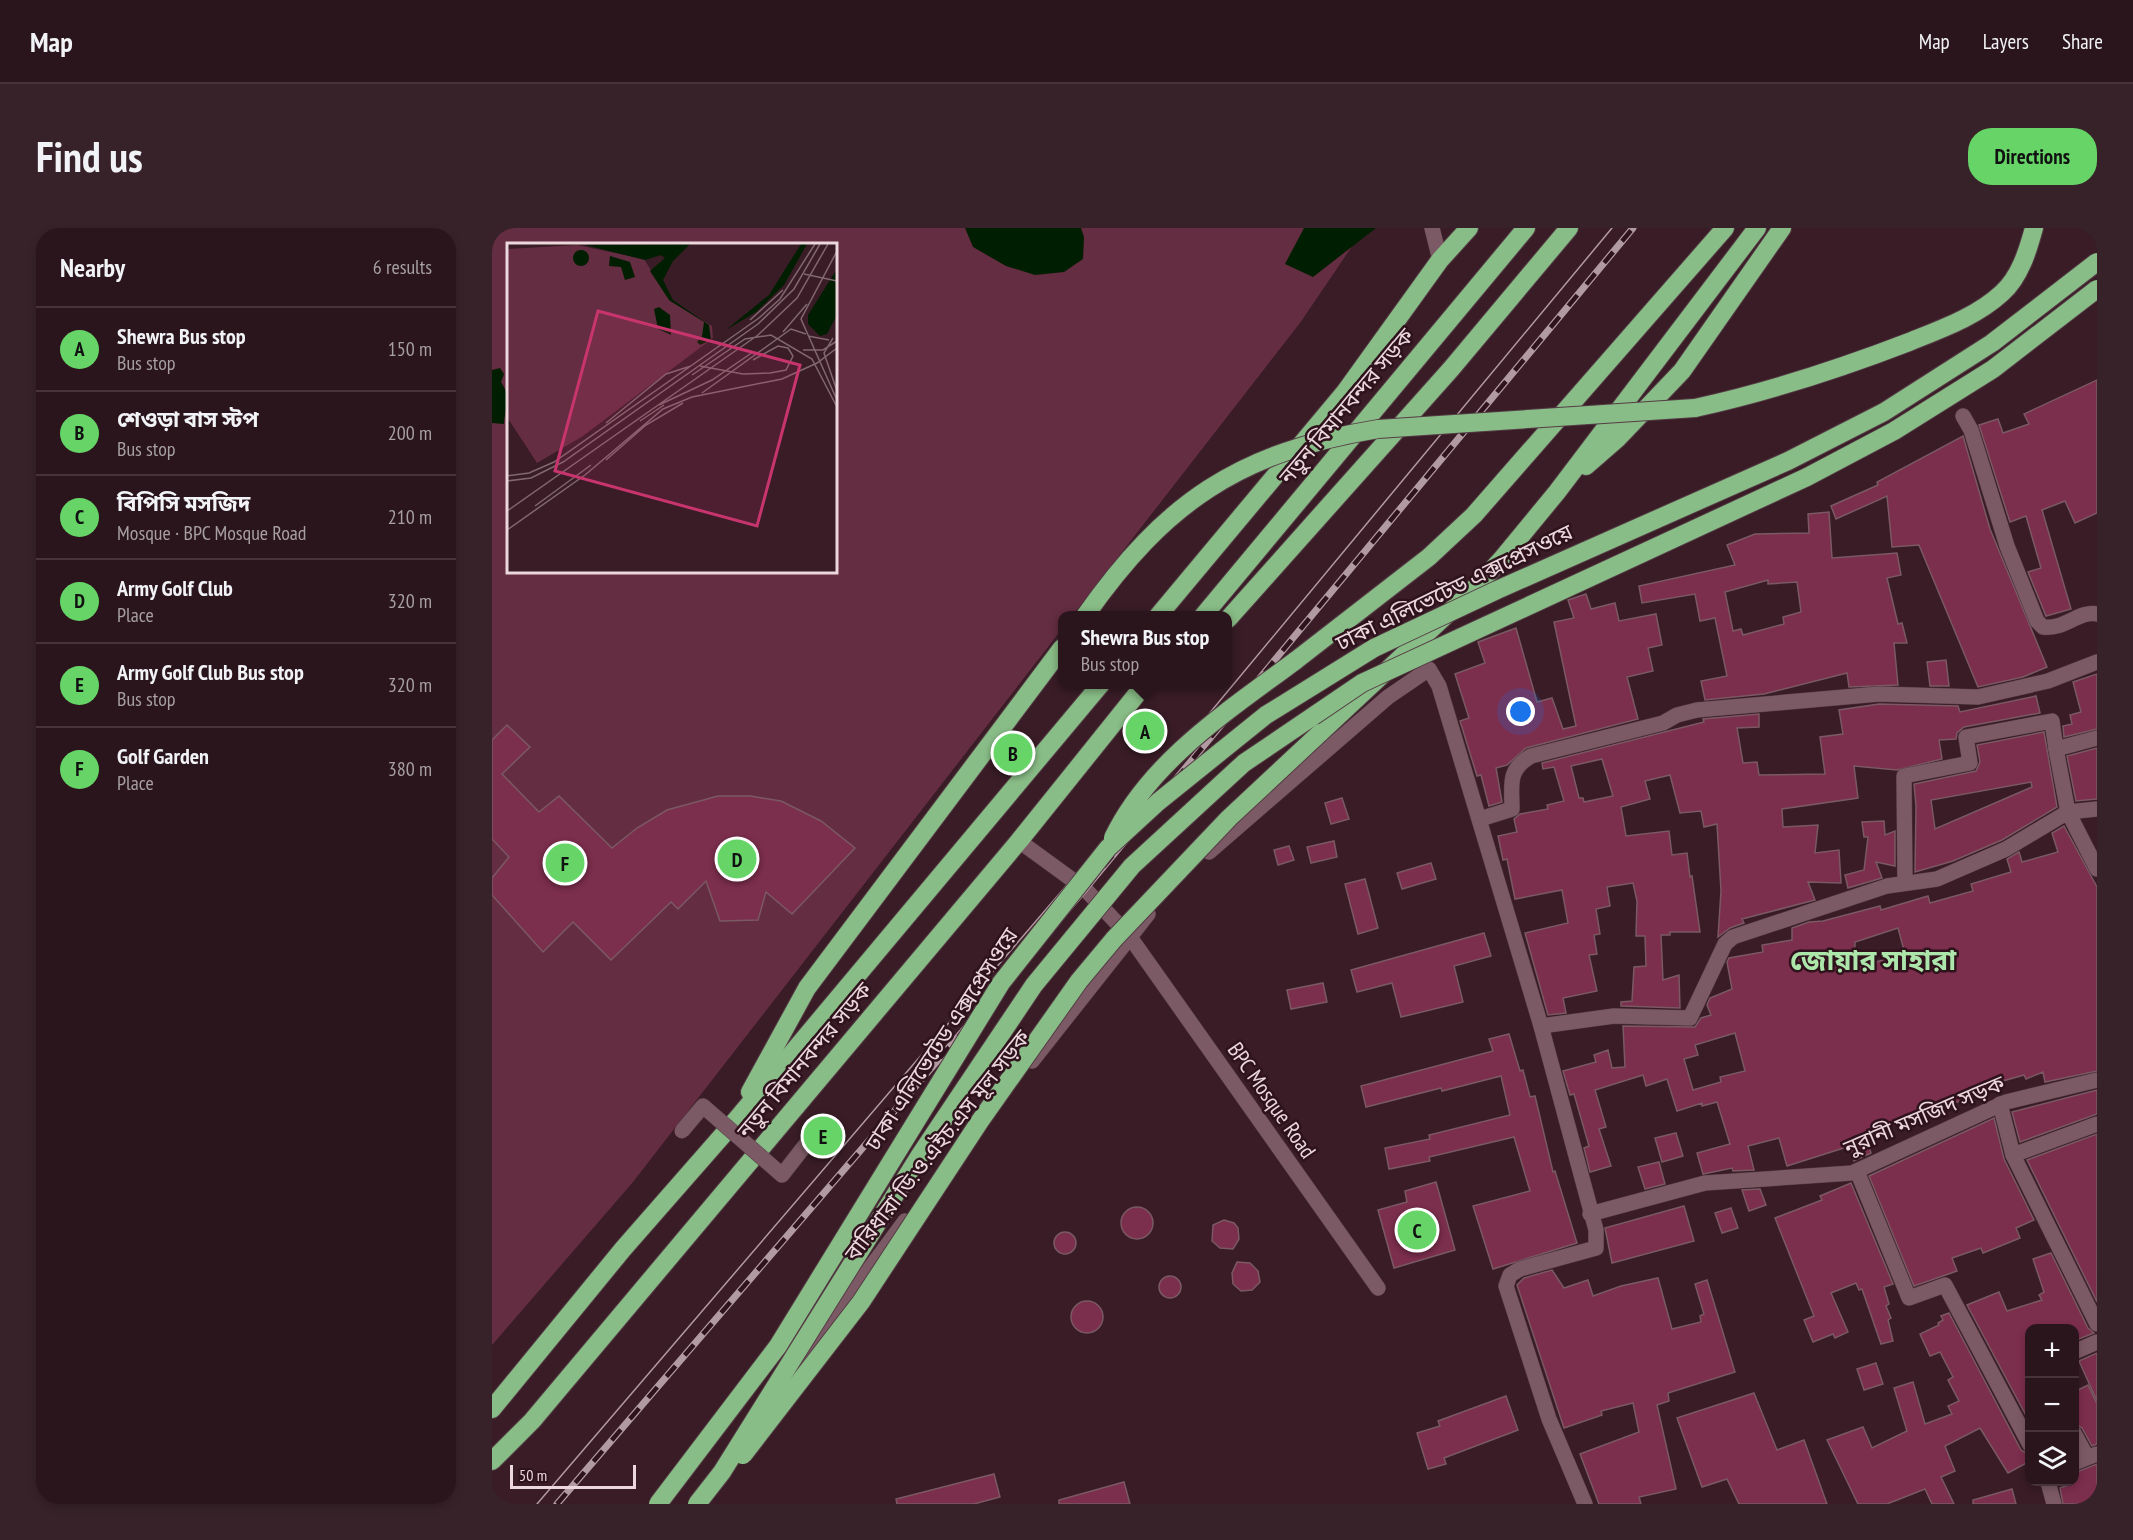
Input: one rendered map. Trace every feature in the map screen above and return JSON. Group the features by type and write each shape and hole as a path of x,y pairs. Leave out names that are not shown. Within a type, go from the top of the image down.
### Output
{"highway":[{"path":"1440,260 1458,228"},
{"name":"নতুন বিমানবন্দর সড়ক","path":"1161,611 1345,393 1440,260 1469,228"},
{"name":"নতুন বিমানবন্দর সড়ক","path":"1206,611 1526,228"},
{"path":"1232,615 1451,369 1569,228"},
{"path":"1108,848 1123,818 1144,787 1207,728 1388,590 1429,557 1474,515 1725,228"},
{"path":"722,1472 748,1451 861,1302 980,1120 1079,981 1114,939 1222,826 1472,591 1557,492 1757,228"},
{"path":"1557,492 1617,439 1676,378 1782,228"},
{"path":"1743,286 1795,228"},
{"path":"1088,611 1123,563 1149,535 1212,485 1266,459 1330,437 1378,429 1656,412 1695,408 1768,391 1893,348 1953,324 1984,308 2004,292 2018,272 2034,228"},
{"name":"ঢাকা এলিভেটেড এক্সপ্রেসওয়ে","path":"658,1504 778,1346 1001,983 1108,848 1183,781 1258,721 1374,648 1497,590 1788,461 1884,412 1992,343 2097,262"},
{"name":"ঢাকা এলিভেটেড এক্সপ্রেসওয়ে","path":"698,1504 722,1472 920,1155 1034,985 1132,866 1244,763 1362,683 1807,477 1894,431 1993,369 2097,289"},
{"path":"736,1120 770,1052 807,988 1058,654"},
{"name":"নতুন বিমানবন্দর সড়ক","path":"492,1408 622,1249 736,1120 1097,689"},
{"name":"নতুন বিমানবন্দর সড়ক","path":"492,1461 540,1412 1019,841 1143,689"}],"street":[{"path":"1432,228 1440,260"},
{"path":"1963,416 1971,430 2007,546 2037,621 2043,627 2054,628 2089,613 2097,614"},
{"path":"1585,1504 1550,1419 1506,1286 1510,1275 1520,1269 1596,1248 1596,1230 1480,819 1512,809 1513,773 1519,763 1532,756 1663,723 1697,710 1879,694 1978,697 2048,681 2097,662"},
{"name":"বারিধারা ডি.ও.এইচ.এস মূল সড়ক","path":"698,1504 866,1272 1142,920 1223,837 1388,697 1429,669 1438,686 1480,819"},
{"path":"1905,883 1904,776 1970,763 1966,737 2052,721 2068,812 2097,869"},
{"path":"2056,749 2097,738"},
{"path":"1540,1026 1614,1016 1690,1018 1725,944 1733,937 1887,886 1924,882 1965,869 2006,849 2068,812 2097,809"},
{"path":"1019,841 1085,889 1130,938"},
{"name":"BPC Mosque Road","path":"1130,938 1378,1288"},
{"name":"নুরানী মসজিদ সড়ক","path":"1590,1214 1705,1183 1857,1171 2000,1104 2097,1080"},
{"path":"2000,1104 2013,1155 2097,1324"},
{"path":"682,1131 703,1106 782,1175 807,1143"},
{"path":"2013,1155 2097,1124"},
{"path":"1857,1171 1909,1298 1946,1285 2025,1425"},
{"path":"2079,1350 2097,1342"},
{"path":"2079,1443 2086,1458"},
{"path":"2049,1486 2054,1504"}],"shaded area":[{"path":"492,228 1369,228 1357,239 1300,323 1076,611 1058,611 1058,634 633,1182 492,1345"},
{"path":"965,228 1081,228 1084,237 1083,259 1064,272 1035,275 1006,266 973,247"},
{"path":"1304,228 1376,228 1313,277 1285,264"},
{"path":"500,368 504,374 501,382 507,398 504,424 492,423 492,370"}],"building":[{"path":"2097,380 2097,513 2075,523 2065,501 2042,510 2071,609 2046,616 2028,572 2041,568 2026,516 2010,522 1979,425 1998,419 2003,433 2029,424 2024,414"},
{"path":"1963,436 1990,529 2047,667 2023,677 1978,687 1919,545 1892,547 1887,496 1836,519 1831,506 1878,485 1877,482"},
{"path":"1829,512 1832,558 1897,553 1901,575 1887,578 1898,624 1902,623 1907,643 1894,643 1898,685 1849,687 1847,673 1764,694 1705,700 1701,681 1727,676 1715,618 1700,621 1695,594 1642,603 1639,586 1735,565 1727,545 1755,534 1809,533 1808,514","holes":["1768,580 1768,584 1797,582 1801,612 1783,617 1784,624 1743,635 1741,629 1733,631 1725,592"]},
{"path":"1586,594 1591,609 1615,603 1619,621 1656,614 1662,645 1648,648 1653,671 1627,677 1638,719 1526,748 1507,765 1496,768 1502,802 1489,806 1481,775 1477,776 1460,721 1469,718 1455,674 1485,663 1478,642 1516,628 1537,702 1552,698 1563,729 1576,726 1554,622 1574,618 1568,600"},
{"path":"1946,660 1949,686 1930,686 1927,662"},
{"path":"2097,674 2097,729 2064,737 2063,726 2072,724 2070,715 2081,712 2073,682"},
{"path":"2036,696 2040,713 1964,727 1957,733 1956,739 1939,740 1942,759 1897,770 1854,766 1858,798 1782,809 1783,827 1818,825 1815,853 1839,850 1841,883 1808,882 1815,900 1742,919 1744,923 1730,928 1718,937 1721,891 1717,824 1704,827 1701,811 1680,813 1670,775 1645,781 1650,799 1621,807 1626,836 1669,831 1672,855 1687,853 1690,877 1692,876 1700,932 1670,932 1670,935 1661,935 1663,980 1679,975 1680,1008 1621,1006 1621,1002 1632,1001 1634,967 1646,966 1645,936 1636,936 1637,901 1633,883 1607,887 1610,906 1596,909 1600,934 1594,935 1597,954 1589,955 1597,991 1563,998 1566,1013 1548,1015 1525,933 1568,923 1562,890 1515,899 1507,859 1503,860 1498,836 1517,832 1514,819 1520,814 1548,809 1547,805 1564,801 1554,767 1543,769 1542,763 1704,722 1703,719 1759,714 1759,727 1737,728 1743,763 1757,762 1759,775 1825,774 1820,737 1843,734 1839,710 1879,704 1958,706 1960,712","holes":["1602,759 1613,796 1584,802 1583,798 1579,798 1571,766"]},
{"path":"507,725 530,747 502,774 539,812 559,796 612,848 637,828 667,810 718,796 750,796 781,801 821,821 855,848 792,914 766,892 758,920 720,921 706,881 678,909 671,902 611,960 573,922 543,952 492,895 492,878 509,857 492,839 492,740"},
{"path":"2044,732 2057,807 2002,840 1953,861 1915,872 1914,784 1976,771 1980,762 1977,745","holes":["2031,782 2032,787 1935,829 1931,800"]},
{"path":"2097,748 2097,799 2076,801 2067,756"},
{"path":"1342,798 1349,819 1331,824 1325,803"},
{"path":"1884,821 1885,835 1895,831 1895,866 1876,862 1882,878 1848,888 1845,875 1864,870 1868,837 1864,837 1862,822"},
{"path":"2064,826 2097,887 2097,1071 2045,1082 2043,1072 2026,1079 2024,1075 1961,1093 1964,1100 1901,1118 1903,1122 1865,1133 1871,1153 1854,1161 1850,1146 1787,1166 1779,1138 1748,1146 1754,1170 1733,1171 1732,1168 1703,1174 1697,1153 1730,1144 1717,1102 1702,1106 1702,1103 1677,1111 1667,1079 1646,1086 1643,1075 1595,1090 1606,1127 1599,1129 1611,1166 1590,1172 1584,1148 1589,1146 1574,1094 1570,1095 1563,1071 1596,1062 1594,1055 1608,1050 1612,1068 1625,1067 1623,1026 1695,1027 1701,1018 1711,1015 1707,1005 1710,998 1732,989 1727,962 1729,958 1763,952 1762,945 1792,940 1792,928 1809,922 1823,921 1880,906 1881,910 1928,896 1930,903 1973,891 1971,884 2011,872 2007,859 2019,852 2022,862 2058,852 2052,833","holes":["1898,928 1905,954 1854,968 1855,942","1735,1033 1745,1071 1720,1077 1721,1082 1693,1090 1684,1059 1698,1055 1695,1045"]},
{"path":"1334,841 1337,857 1311,863 1307,847"},
{"path":"1289,846 1294,860 1278,865 1274,850"},
{"path":"1431,863 1436,879 1402,889 1397,873"},
{"path":"1365,879 1378,928 1358,934 1345,884"},
{"path":"1484,933 1491,956 1454,966 1463,1002 1401,1017 1392,983 1357,992 1351,970"},
{"path":"1323,983 1327,1002 1291,1009 1287,990"},
{"path":"1509,1034 1520,1071 1523,1070 1530,1097 1535,1096 1553,1172 1555,1171 1577,1243 1493,1269 1473,1206 1530,1191 1514,1137 1429,1157 1430,1161 1389,1169 1385,1148 1430,1139 1429,1135 1510,1115 1501,1076 1366,1107 1361,1086 1493,1051 1489,1039"},
{"path":"2097,1090 2097,1114 2020,1142 2012,1112"},
{"path":"1994,1118 2004,1159 2034,1220 2016,1228 2020,1238 1983,1253 1981,1248 1952,1258 1957,1271 1914,1286 1869,1176"},
{"path":"1676,1133 1683,1156 1662,1162 1655,1138"},
{"path":"2097,1134 2097,1302 2027,1160"},
{"path":"1659,1162 1665,1184 1645,1189 1638,1167"},
{"path":"1436,1182 1455,1250 1394,1268 1378,1210 1407,1202 1405,1191"},
{"path":"1851,1183 1893,1284 1884,1287 1889,1304 1886,1306 1891,1318 1888,1320 1893,1341 1881,1344 1862,1289 1859,1290 1856,1283 1831,1293 1848,1332 1835,1338 1833,1334 1813,1342 1804,1320 1814,1316 1775,1218 1822,1200 1820,1196"},
{"path":"1760,1189 1766,1205 1749,1211 1742,1190"},
{"path":"1684,1206 1694,1241 1612,1263 1605,1228"},
{"path":"1137,1207 1148,1212 1153,1223 1148,1234 1137,1239 1126,1234 1121,1223 1126,1212"},
{"path":"1731,1208 1738,1228 1722,1233 1715,1213"},
{"path":"1224,1220 1234,1223 1238,1228 1239,1239 1233,1249 1220,1248 1212,1241 1213,1225"},
{"path":"1065,1232 1073,1235 1076,1243 1073,1251 1065,1254 1057,1251 1054,1243 1057,1235"},
{"path":"2051,1253 2088,1328 2094,1333 2079,1339 2079,1324 2025,1324 2025,1414 1967,1305 1999,1292 2007,1311 2042,1300 2039,1295 2044,1292 2033,1259"},
{"path":"1237,1262 1250,1263 1258,1271 1260,1282 1252,1290 1241,1291 1233,1284 1232,1273"},
{"path":"1552,1270 1564,1288 1588,1280 1593,1296 1621,1286 1658,1278 1672,1329 1701,1322 1700,1316 1704,1314 1695,1284 1707,1280 1735,1372 1668,1393 1669,1401 1657,1405 1676,1489 1639,1497 1641,1504 1599,1504 1580,1454 1639,1432 1633,1403 1601,1411 1602,1415 1564,1428 1517,1285 1524,1278"},
{"path":"1170,1276 1178,1279 1181,1287 1178,1295 1170,1298 1162,1295 1159,1287 1162,1279"},
{"path":"1087,1301 1098,1306 1103,1317 1098,1328 1087,1333 1076,1328 1071,1317 1076,1306"},
{"path":"1949,1313 2021,1450 2025,1452 2025,1464 2008,1473 1980,1428 1945,1446 1955,1471 1941,1477 1954,1504 1932,1504 1925,1489 1887,1504 1858,1504 1827,1440 1863,1427 1872,1448 1907,1431 1894,1388 1913,1382 1925,1424 1952,1414 1948,1406 1959,1401 1948,1380 1953,1377 1940,1352 1930,1356 1920,1334 1939,1325 1938,1323 1943,1320 1941,1316"},
{"path":"2097,1353 2097,1401 2079,1361"},
{"path":"1876,1363 1883,1384 1864,1390 1857,1369"},
{"path":"2088,1385 2097,1404 2097,1444 2092,1446 2079,1426 2079,1390"},
{"path":"1754,1393 1777,1450 1804,1440 1827,1504 1739,1504 1727,1479 1702,1487 1677,1418"},
{"path":"1506,1396 1518,1430 1444,1458 1446,1464 1428,1469 1417,1433 1440,1426 1438,1421"},
{"path":"2097,1464 2097,1504 2063,1504 2060,1488 2079,1486 2079,1471"},
{"path":"994,1474 1000,1497 974,1504 897,1504 896,1499"},
{"path":"1124,1482 1130,1504 1059,1504 1059,1500"},
{"path":"2012,1489 2016,1504 1973,1504 1973,1500"}],"tram line":[{"path":"1232,686 1612,228"},
{"path":"537,1504 1072,879 1230,689"}],"railway":[{"path":"557,1504 1085,889 1633,228"}],"place":[{"name":"Shewra Bus stop","path":"1145,731"},
{"name":"শেওড়া বাস স্টপ","path":"1013,753"},
{"name":"Army Golf Club","path":"737,859"},
{"name":"Golf Garden","path":"565,863"},
{"name":"Army Golf Club Bus stop","path":"823,1136"},
{"name":"বিপিসি মসজিদ","path":"1417,1230"}],"district":[{"name":"জোয়ার সাহারা","path":"1873,960"}]}
